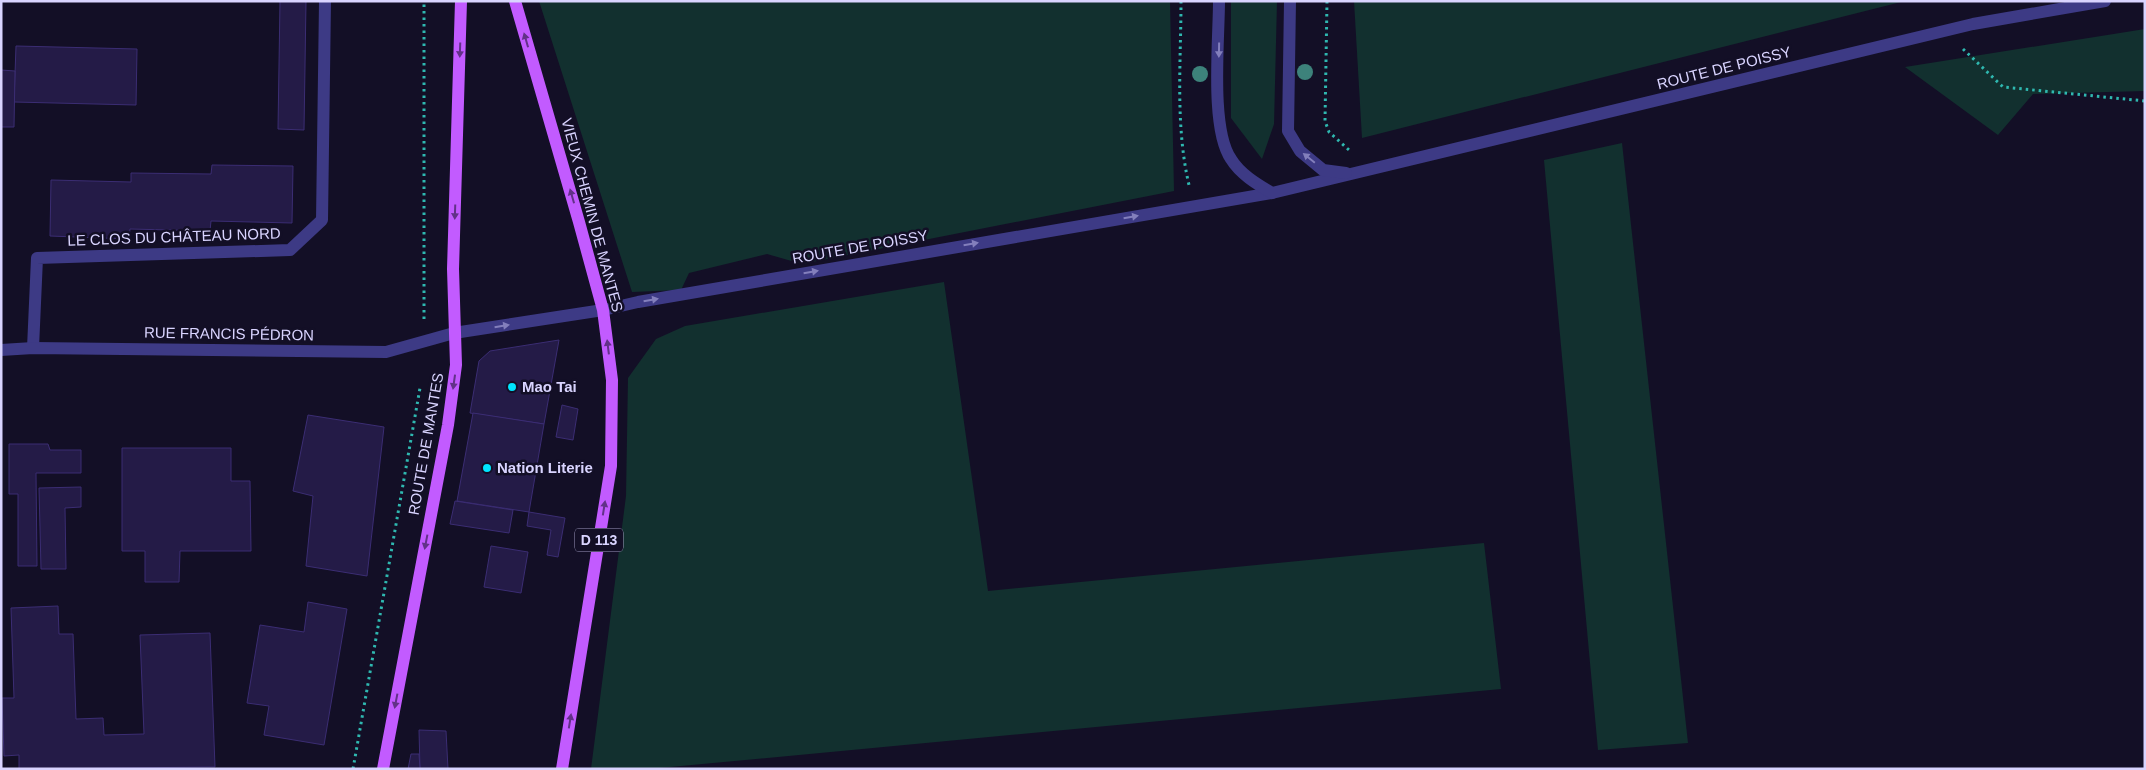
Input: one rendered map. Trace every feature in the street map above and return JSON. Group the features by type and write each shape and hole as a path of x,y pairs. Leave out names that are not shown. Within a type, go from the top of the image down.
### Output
{"main road":[{"name":"ROUTE DE MANTES","path":"384,769 448,425 456,365 453,270 461,1"},
{"name":"VIEUX CHEMIN DE MANTES","path":"515,1 580,222 603,310 612,380 610,466 562,769"}],"street":[{"name":"LE CLOS DU CHÂTEAU NORD","path":"33,348 36,258 290,250 322,220 325,1"},
{"path":"1219,1 1218,120 1224,148 1232,161 1252,181 1272,193"},
{"name":"ROUTE DE POISSY","path":"1290,1 1288,131 1300,151 1323,170 1357,174"},
{"name":"ROUTE DE POISSY","path":"454,333 603,310 638,302 1272,193 1974,24 2105,1"},
{"name":"RUE FRANCIS PÉDRON","path":"1,350 33,348 386,352 454,333"}],"path":[{"path":"424,1 424,322"},
{"path":"1181,1 1183,159 1196,206"},
{"path":"1327,1 1325,121 1329,132 1347,146 1357,174"},
{"path":"1944,32 2003,87 2145,101"},
{"path":"353,769 420,388"}],"green space":[{"path":"539,1 1170,1 1174,191 802,264 767,254 689,273 681,290 632,292"},
{"path":"1231,1 1277,1 1274,124 1262,159 1231,118"},
{"path":"1354,1 1905,1 1362,138"},
{"path":"2145,29 2145,91 2033,94 1998,135 1905,67"},
{"path":"1622,143 1688,743 1598,750 1544,160"},
{"path":"944,282 988,591 1484,543 1501,689 649,769 591,769 626,496 628,378 656,339 685,326"}],"building":[{"path":"280,1 306,1 304,130 278,129"},
{"path":"16,46 137,49 136,105 14,102"},
{"path":"1,70 15,71 14,127 1,127"},
{"path":"212,165 293,166 292,223 211,221 210,231 130,229 129,239 50,236 51,180 131,182 131,173 211,174"},
{"name":"Mao Tai","path":"559,340 544,424 470,413 479,361 490,351"},
{"path":"562,405 578,409 573,440 556,437"},
{"path":"473,413 544,424 529,512 457,501"},
{"path":"308,415 384,427 367,576 306,566 313,496 293,491"},
{"path":"9,444 48,444 50,450 81,450 81,473 36,473 37,566 18,566 18,494 9,494"},
{"path":"122,448 231,448 231,481 250,481 251,551 180,551 179,582 145,582 145,551 122,551"},
{"path":"81,487 81,507 65,508 66,569 41,569 39,488"},
{"path":"455,501 513,510 509,533 450,524"},
{"path":"529,512 565,518 558,557 547,555 551,530 527,526"},
{"path":"491,546 528,552 521,593 484,587"},
{"path":"308,602 347,609 324,745 264,735 269,706 247,703 260,625 304,632"},
{"path":"58,606 59,634 73,634 76,719 103,718 104,735 144,734 140,635 210,633 215,767 19,769 19,755 4,756 2,698 14,698 11,608"},
{"path":"419,730 446,731 448,769 420,769"},
{"path":"411,754 419,754 420,769 408,769"}],"place":[{"name":"Mao Tai","path":"512,387"},
{"name":"Nation Literie","path":"487,468"}]}
